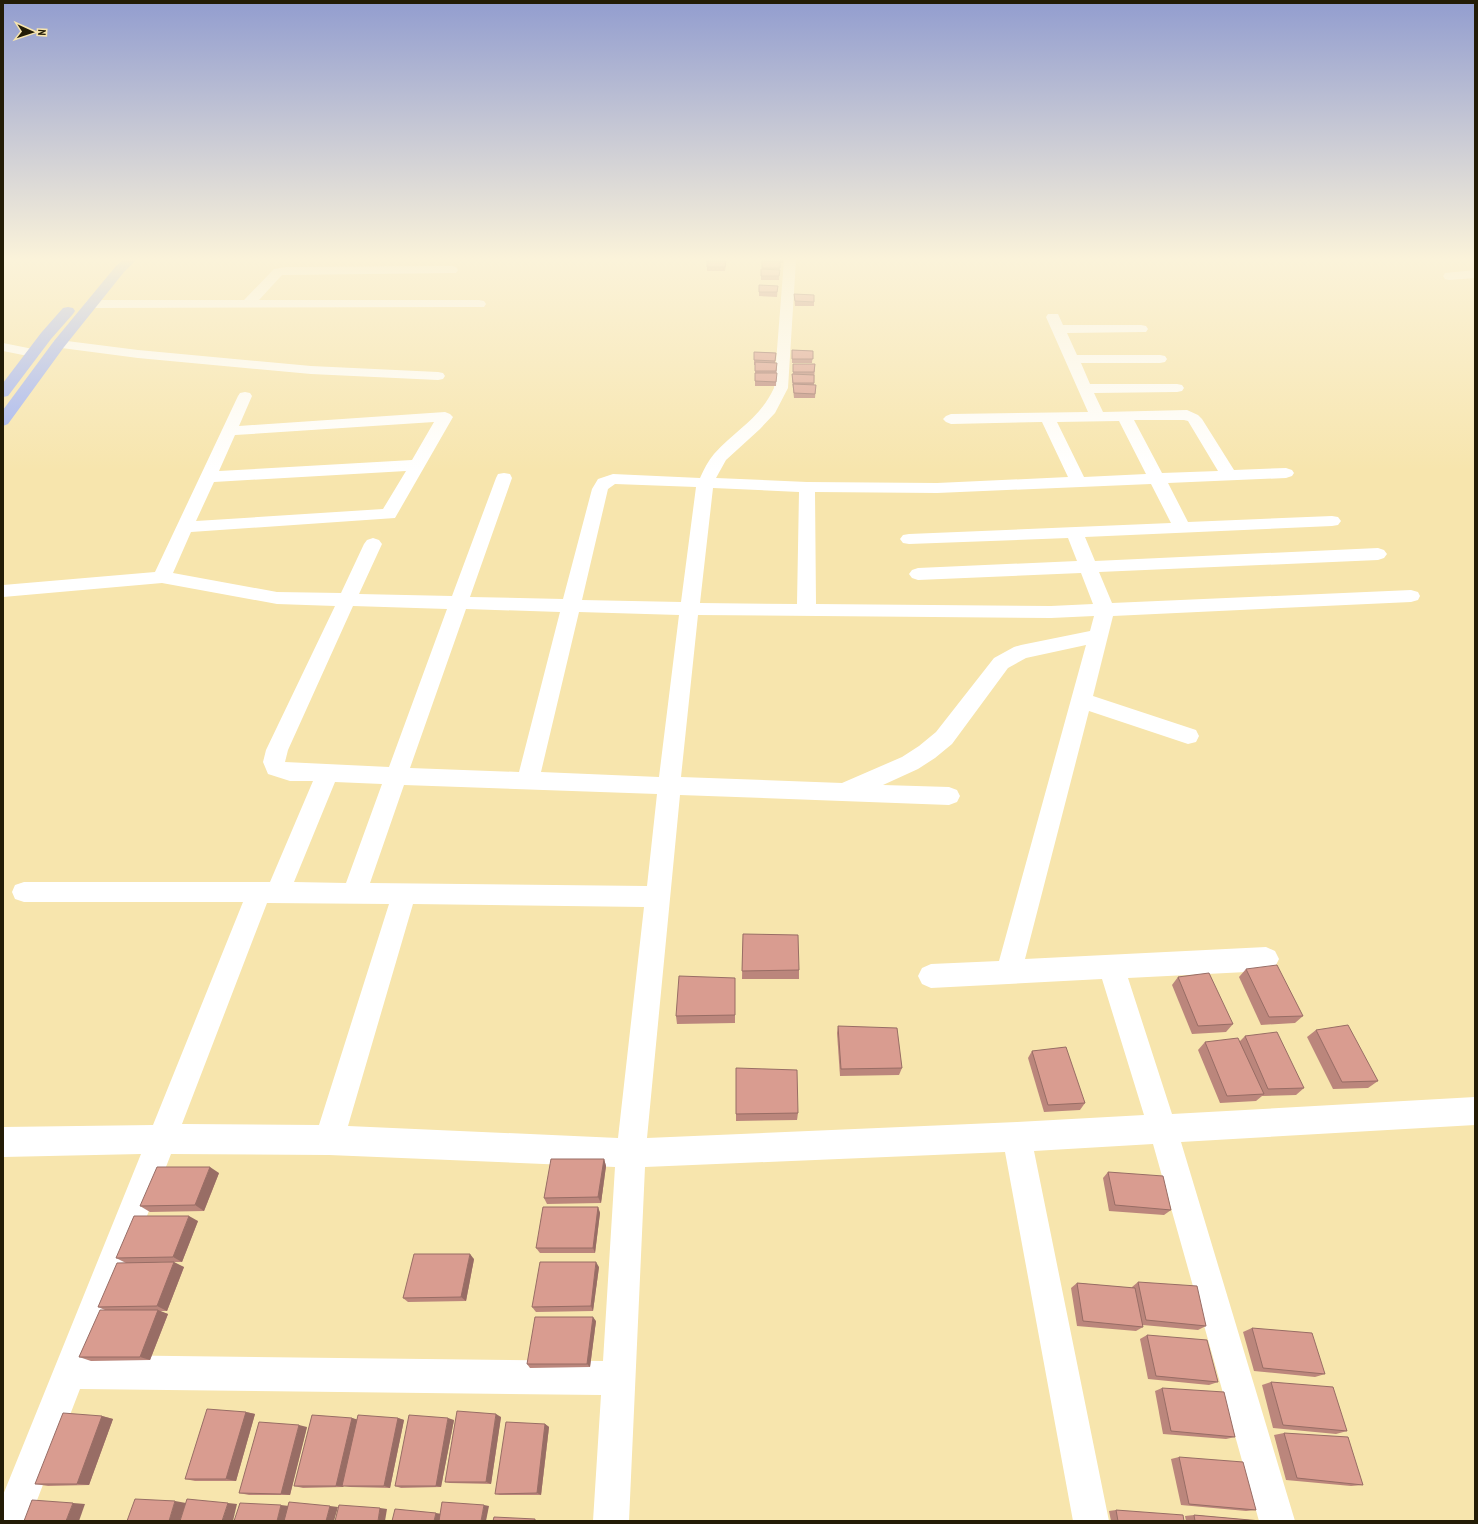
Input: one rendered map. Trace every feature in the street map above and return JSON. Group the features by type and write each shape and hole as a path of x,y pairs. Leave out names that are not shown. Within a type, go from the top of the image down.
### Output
{"highway":[{"path":"3,393 52,329"},
{"path":"3,420 71,329"}],"street":[{"path":"611,1521 631,1153 669,786 705,484 720,457 764,417 775,402 781,388 785,329"},
{"path":"1058,329 1097,416"},
{"path":"59,344 138,354 312,370 438,376"},
{"path":"3,347 33,353"},
{"path":"1071,359 1160,359"},
{"path":"1084,388 1177,388"},
{"path":"162,577 245,396"},
{"path":"951,419 1180,414 1193,418 1229,476"},
{"path":"1124,416 1182,526"},
{"path":"185,527 389,514 445,417 229,431"},
{"path":"1048,417 1079,483"},
{"path":"208,477 417,465"},
{"path":"528,780 600,489 604,483 613,479 705,484 807,487 979,487 1286,473"},
{"path":"354,893 504,478"},
{"path":"806,610 807,487"},
{"path":"909,539 1182,526 1332,521"},
{"path":"1009,972 1105,610 1074,531"},
{"path":"373,544 277,750 274,762 276,768 290,772 949,796"},
{"path":"918,574 1378,554"},
{"path":"3,591 162,577 277,598 689,609 1043,612 1411,596"},
{"path":"845,792 910,762 927,752 944,738 1001,663 1021,652 1098,636"},
{"path":"1082,700 1188,736"},
{"path":"11,1521 162,1139 269,892 328,773"},
{"path":"24,892 269,892 404,895 658,897"},
{"path":"329,1140 404,895"},
{"path":"931,976 1266,959"},
{"path":"1111,966 1163,1129 1277,1521"},
{"path":"3,1142 162,1139 329,1140 631,1153 1017,1137 1475,1111"},
{"path":"1017,1137 1091,1521"},
{"path":"70,1372 619,1378"}],"building":[{"path":"792,350 813,351 813,359 792,359"},
{"path":"754,352 776,353 775,361 754,360"},
{"path":"755,362 777,363 776,371 755,371"},
{"path":"793,364 815,364 814,372 793,372"},
{"path":"755,373 777,373 776,382 755,381"},
{"path":"792,374 814,375 814,383 793,383"},
{"path":"793,384 816,385 815,394 794,393"},
{"path":"743,934 798,935 799,970 742,971"},
{"path":"1277,965 1303,1016 1269,1017 1246,969"},
{"path":"1209,973 1233,1024 1198,1026 1178,977"},
{"path":"679,976 735,978 735,1015 676,1016"},
{"path":"1348,1025 1378,1081 1342,1082 1316,1030"},
{"path":"838,1026 897,1028 902,1068 841,1069"},
{"path":"1277,1032 1304,1088 1268,1089 1245,1036"},
{"path":"1238,1038 1264,1094 1227,1096 1205,1042"},
{"path":"1066,1047 1085,1103 1048,1105 1032,1051"},
{"path":"736,1068 797,1070 798,1113 736,1114"},
{"path":"551,1159 604,1159 598,1197 544,1198"},
{"path":"157,1167 210,1167 195,1205 140,1206"},
{"path":"1108,1172 1163,1176 1171,1210 1115,1205"},
{"path":"543,1207 598,1207 593,1248 536,1248"},
{"path":"134,1216 189,1216 173,1257 116,1258"},
{"path":"414,1254 470,1254 461,1297 403,1298"},
{"path":"174,1262 157,1306 98,1307 117,1263"},
{"path":"540,1262 596,1262 591,1306 532,1307"},
{"path":"1138,1282 1197,1286 1206,1326 1146,1320"},
{"path":"1077,1283 1135,1288 1143,1327 1083,1321"},
{"path":"100,1310 158,1310 140,1357 79,1357"},
{"path":"535,1317 593,1317 587,1364 527,1364"},
{"path":"1252,1328 1312,1333 1325,1374 1263,1368"},
{"path":"1147,1335 1207,1340 1218,1382 1156,1376"},
{"path":"1271,1382 1333,1387 1347,1431 1283,1425"},
{"path":"1162,1388 1224,1392 1235,1437 1171,1431"},
{"path":"207,1409 246,1412 226,1479 185,1479"},
{"path":"457,1411 496,1414 486,1482 445,1482"},
{"path":"63,1413 102,1416 77,1484 35,1484"},
{"path":"312,1415 352,1418 336,1486 294,1486"},
{"path":"358,1415 398,1418 384,1486 342,1486"},
{"path":"409,1415 448,1418 436,1486 395,1486"},
{"path":"259,1422 299,1425 281,1494 239,1493"},
{"path":"506,1422 545,1424 537,1493 495,1494"},
{"path":"1284,1433 1348,1437 1363,1485 1297,1478"},
{"path":"1179,1457 1243,1462 1256,1510 1189,1504"},
{"path":"135,1499 175,1501 169,1521 127,1521"},
{"path":"187,1499 228,1503 222,1521 180,1521"},
{"path":"32,1500 73,1503 66,1521 24,1521"},
{"path":"289,1502 330,1506 326,1521 284,1521"},
{"path":"442,1502 484,1505 481,1521 439,1521"},
{"path":"240,1503 281,1505 277,1521 234,1521"},
{"path":"339,1505 380,1508 378,1521 335,1521"},
{"path":"395,1509 436,1513 434,1521 392,1521"},
{"path":"1116,1510 1183,1515 1184,1521 1118,1521"},
{"path":"1194,1515 1261,1521 1195,1521"},
{"path":"494,1517 535,1519 535,1521 493,1521"}]}
